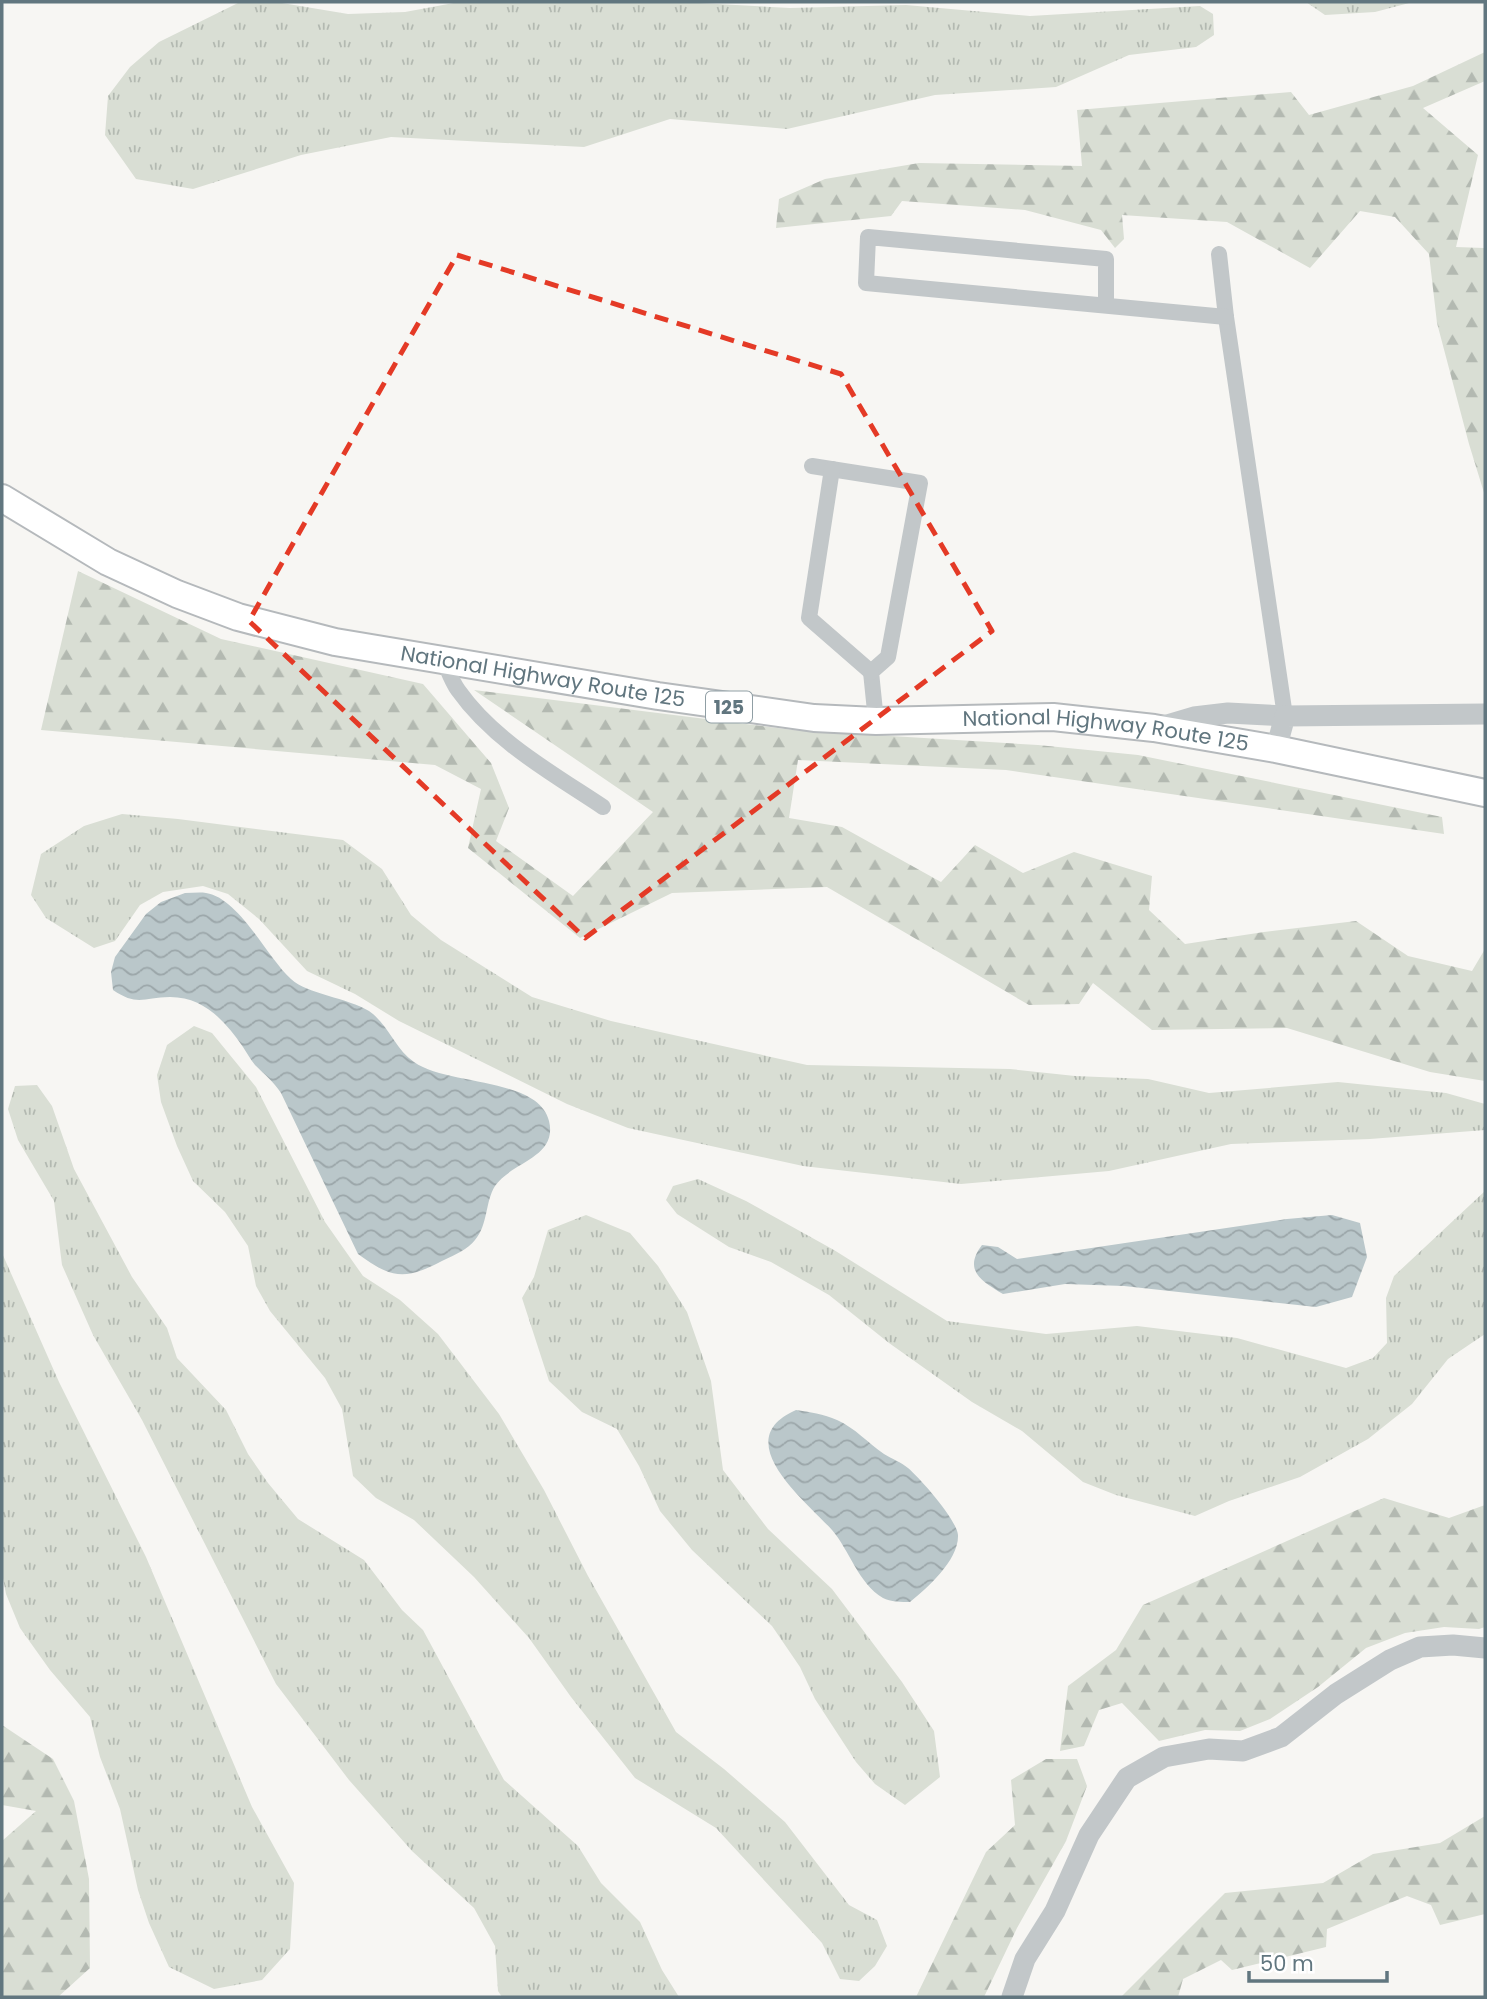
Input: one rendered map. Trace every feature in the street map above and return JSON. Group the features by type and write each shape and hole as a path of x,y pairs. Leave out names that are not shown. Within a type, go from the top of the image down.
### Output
{"highway":[{"name":"National Highway Route 125","path":"2,498 108,562 177,594 226,612 335,642 762,712 877,721 1053,718 1154,728 1276,749 1485,793"}],"street":[{"path":"1106,305 1106,258 869,237 866,283 1226,317"},
{"path":"1219,254 1285,716 1276,749"},
{"path":"812,466 920,483 888,657 871,672"},
{"path":"832,469 809,618 871,672 877,721"},
{"path":"444,661 457,688 480,718 519,750 603,807"},
{"path":"1154,728 1194,717 1228,713 1285,716 1485,713"},
{"path":"1012,1997 1025,1959 1055,1911 1089,1835 1126,1778 1164,1757 1209,1749 1243,1751 1281,1737 1336,1693 1390,1660 1420,1647 1485,1648"}],"highlighted area":[{"path":"457,255 841,374 992,631 585,938 249,621"}],"green space":[{"path":"240,2 282,3 348,14 405,12 459,2 680,2 790,8 906,5 1030,16 1200,6 1213,14 1214,35 1196,47 1129,55 1056,87 935,95 787,129 670,119 584,147 391,137 301,155 193,189 136,179 105,135 108,96 130,67 159,42"},
{"path":"1306,2 1413,2 1375,12 1325,15"},
{"path":"1485,52 1485,81 1423,108 1478,155 1456,247 1484,248 1485,253 1485,496 1437,323 1429,254 1395,217 1360,211 1310,268 1227,222 1122,215 1124,239 1115,248 1101,230 1025,210 902,201 891,216 776,228 779,199 825,179 919,163 1082,166 1077,110 1291,92 1309,115 1413,86"},
{"path":"78,571 221,639 423,684 491,763 509,808 496,841 573,896 653,812 474,690 793,730 1038,745 1138,755 1442,817 1444,834 1006,770 798,760 789,818 842,827 941,882 975,845 1023,873 1074,852 1152,876 1149,910 1185,944 1356,921 1408,956 1472,971 1485,949 1485,1081 1430,1072 1287,1028 1152,1030 1093,983 1079,1004 1029,1005 827,887 672,893 580,938 468,848 481,789 435,765 41,730"},
{"path":"122,814 343,840 382,869 411,915 441,940 532,997 611,1021 807,1065 1010,1069 1075,1076 1148,1079 1209,1093 1338,1082 1446,1093 1485,1104 1485,1130 1370,1139 1231,1144 1109,1171 961,1184 803,1166 628,1128 567,1104 399,1021 355,994 307,971 259,919 228,894 203,886 163,892 140,905 115,941 94,948 46,918 31,895 41,854 84,826"},
{"path":"194,1026 212,1033 256,1087 325,1222 363,1276 400,1300 438,1334 499,1414 544,1490 588,1576 676,1732 785,1822 849,1905 877,1920 887,1946 875,1966 859,1981 840,1979 822,1943 716,1828 635,1778 571,1697 529,1638 474,1577 414,1520 376,1498 353,1476 342,1409 325,1378 270,1311 256,1286 248,1246 225,1212 193,1181 161,1102 157,1075 167,1045"},
{"path":"37,1085 52,1106 74,1169 132,1277 167,1328 177,1358 226,1410 248,1454 298,1519 364,1560 402,1610 423,1630 504,1780 578,1846 601,1883 640,1922 662,1970 679,1997 502,1997 498,1991 495,1946 474,1908 412,1851 349,1780 276,1684 142,1420 93,1335 62,1265 54,1201 18,1140 8,1109 15,1086"},
{"path":"698,1179 746,1201 834,1250 947,1321 1046,1334 1137,1326 1237,1338 1346,1368 1373,1358 1387,1343 1386,1298 1394,1276 1485,1191 1485,1334 1448,1359 1412,1404 1368,1439 1300,1477 1229,1501 1195,1516 1116,1495 1083,1482 1022,1431 972,1402 889,1343 829,1295 771,1262 729,1247 677,1214 666,1200 673,1186"},
{"path":"586,1215 630,1233 658,1266 687,1312 711,1381 723,1470 768,1529 832,1589 902,1682 934,1731 940,1777 905,1805 875,1784 856,1762 815,1699 800,1667 772,1626 692,1550 660,1511 639,1466 617,1429 582,1412 549,1381 522,1298 534,1277 548,1230"},
{"path":"2,1253 59,1382 146,1557 252,1807 294,1883 290,1949 262,1980 214,1989 169,1967 149,1923 138,1890 120,1809 100,1757 90,1717 50,1670 20,1628 6,1594 2,1573"},
{"path":"1384,1498 1449,1518 1485,1505 1485,1627 1444,1627 1405,1633 1366,1648 1318,1687 1270,1719 1240,1731 1205,1730 1159,1741 1122,1703 1099,1710 1084,1746 1060,1751 1068,1686 1116,1650 1143,1605"},
{"path":"2,1725 53,1759 74,1801 89,1879 90,1968 58,1997 2,1997 2,1841 36,1811 2,1805"},
{"path":"1046,1759 1077,1759 1087,1786 1066,1841 1017,1928 984,1997 916,1997 986,1852 1015,1825 1011,1780"},
{"path":"1485,1816 1485,1914 1440,1925 1431,1905 1407,1896 1327,1929 1326,1947 1232,1970 1221,1960 1183,1979 1178,1997 1121,1997 1225,1893 1323,1883 1373,1854 1440,1843"}],"water":[{"path":"185,893 206,893 230,905 291,979 307,988 369,1011 414,1062 429,1070 510,1089 528,1097 541,1107 549,1121 547,1143 495,1186 479,1234 469,1246 431,1267 409,1274 391,1273 370,1263 358,1254 281,1093 255,1065 221,1020 213,1012 193,1001 170,997 135,1000 113,990 111,972 115,957 146,914 161,902"},
{"path":"1332,1215 1360,1223 1367,1257 1352,1297 1316,1307 1124,1286 1065,1284 1003,1294 982,1279 974,1268 974,1261 982,1245 998,1247 1017,1259 1287,1219"},
{"path":"796,1410 844,1423 884,1454 905,1466 929,1490 956,1528 957,1544 948,1563 910,1602 896,1602 874,1592 832,1530 778,1470 770,1454 769,1437 777,1423"}]}
